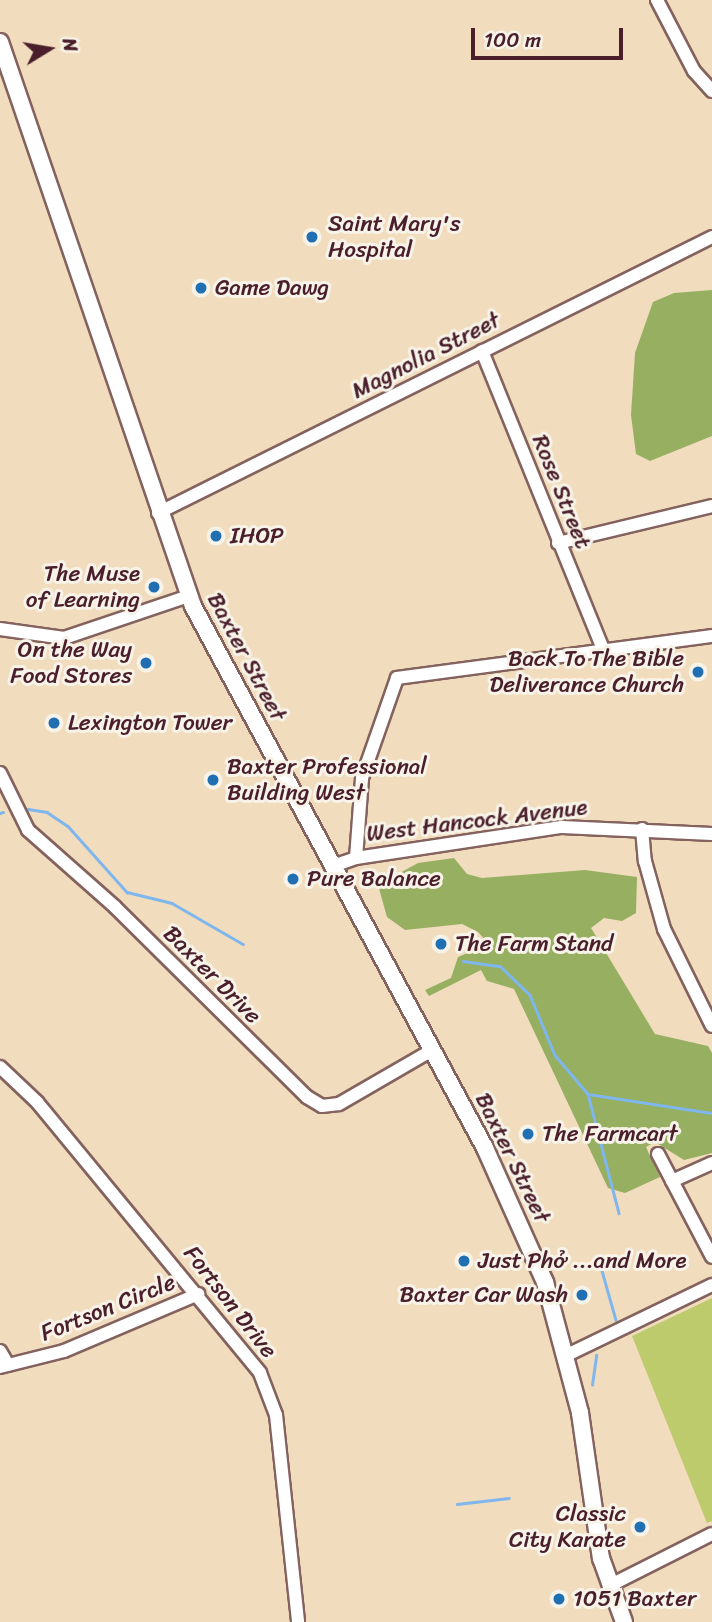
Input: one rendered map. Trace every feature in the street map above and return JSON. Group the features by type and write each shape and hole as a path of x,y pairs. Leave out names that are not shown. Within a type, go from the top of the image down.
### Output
{"main road":[{"name":"Baxter Street","path":"0,43 158,513 189,596 432,1050 516,1213 545,1282 567,1355 609,1586 624,1622"}],"street":[{"path":"657,0 694,71 712,91"},
{"name":"Magnolia Street","path":"158,513 712,237"},
{"name":"Rose Street","path":"482,351 558,543 604,649"},
{"path":"558,543 712,506"},
{"path":"0,629 64,638 189,596"},
{"path":"356,858 362,778 397,678 712,636"},
{"name":"Baxter Drive","path":"0,773 28,830 115,907 307,1097 322,1106 339,1104 432,1050"},
{"name":"West Hancock Avenue","path":"333,866 356,858 562,827 712,834"},
{"path":"642,830 661,920 712,1026"},
{"name":"Fortson Drive","path":"0,1067 37,1102 243,1347 270,1393 298,1622"},
{"path":"658,1154 712,1257"},
{"path":"672,1181 712,1163"},
{"path":"567,1355 712,1285"},
{"name":"Fortson Circle","path":"0,1351 4,1366 64,1351 198,1294"},
{"path":"609,1586 712,1534"}],"green space":[{"path":"712,290 712,436 650,461 636,454 631,415 635,353 653,302 674,293"},
{"path":"454,858 467,874 482,878 585,870 637,877 636,913 622,921 604,918 591,928 655,1034 708,1046 712,1053 712,1153 684,1160 655,1142 646,1147 660,1177 625,1193 608,1188 514,989 487,981 481,970 429,996 425,990 451,978 458,957 489,944 478,932 462,924 405,930 387,917 378,885 418,863"},
{"path":"712,1298 712,1521 707,1523 632,1336"}],"waterway":[{"path":"28,809 47,812 68,826 127,892 172,903 243,944"},
{"path":"463,961 500,966 530,995 555,1055 588,1094 619,1213"},
{"path":"588,1094 712,1113"},
{"path":"599,1260 616,1320"},
{"path":"592,1385 596,1355"},
{"path":"457,1504 509,1498"}],"place":[{"name":"Saint Mary's Hospital","path":"312,237"},
{"name":"Game Dawg","path":"201,288"},
{"name":"IHOP","path":"216,536"},
{"name":"The Muse of Learning","path":"154,587"},
{"name":"On the Way Food Stores","path":"146,663"},
{"name":"Back To The Bible Deliverance Church","path":"698,672"},
{"name":"Lexington Tower","path":"54,723"},
{"name":"Baxter Professional Building West","path":"213,780"},
{"name":"Pure Balance","path":"293,879"},
{"name":"The Farm Stand","path":"441,944"},
{"name":"The Farmcart","path":"528,1134"},
{"name":"Just Phở ...and More","path":"464,1261"},
{"name":"Baxter Car Wash","path":"582,1295"},
{"name":"Classic City Karate","path":"640,1527"},
{"name":"1051 Baxter","path":"559,1599"}]}
